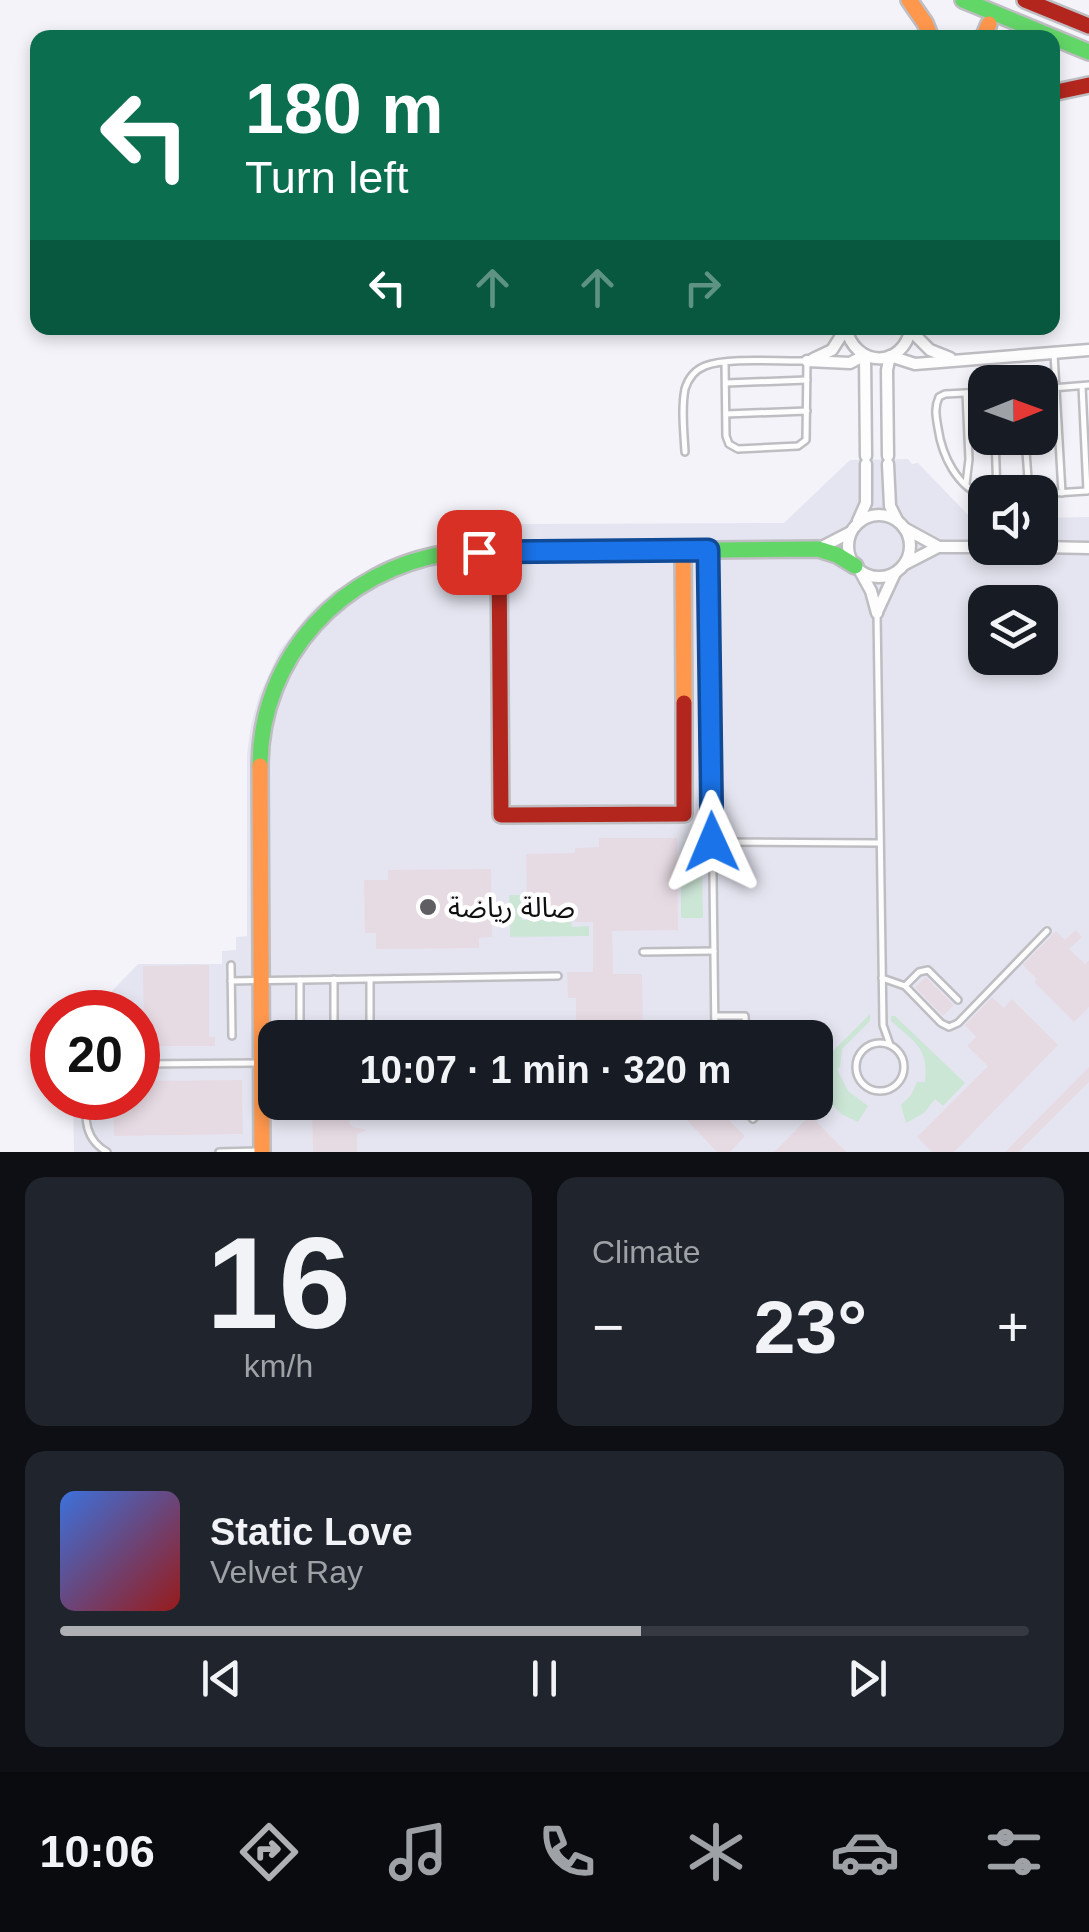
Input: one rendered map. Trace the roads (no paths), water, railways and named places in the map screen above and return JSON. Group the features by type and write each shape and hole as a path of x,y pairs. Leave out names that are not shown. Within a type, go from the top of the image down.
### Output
{"main road":[{"path":"909,0 928,30"},
{"path":"963,0 1036,30"},
{"path":"1025,0 1089,26"},
{"path":"1060,40 1089,52"},
{"path":"1060,90 1089,85"},
{"path":"260,1020 260,750 266,709 284,665 310,628 344,596 380,574 414,560 449,553 818,549 857,568"},
{"path":"499,552 500,815 684,814 683,551"},
{"path":"262,1120 262,1152"}],"street":[{"path":"807,362 832,350 842,335"},
{"path":"849,335 864,355 890,356 915,364 1089,350"},
{"path":"876,613 907,557 909,544 890,506 887,370 890,356 904,346 909,335"},
{"path":"916,335 930,350 956,360"},
{"path":"807,362 850,363 864,355"},
{"path":"864,355 866,504 848,549 871,590 876,613"},
{"path":"866,456 888,456"},
{"path":"818,549 867,517 880,515 938,547"},
{"path":"857,568 878,576 938,547 968,547"},
{"path":"1058,547 1089,548"}],"lane":[{"path":"1054,354 1055,365"},
{"path":"684,452 684,399 688,382 700,369 725,362 807,362 807,438 803,444 732,447 727,440 725,362"},
{"path":"726,384 807,380"},
{"path":"1058,388 1086,385 1088,491 1058,493"},
{"path":"966,484 966,393 944,394 935,409 942,451 948,464 968,486"},
{"path":"1058,409 1062,493"},
{"path":"726,414 807,411"},
{"path":"708,550 715,1020"},
{"path":"876,613 882,1025 904,1067 895,1086 882,1090 868,1088 856,1071 858,1057 867,1046 890,1045"},
{"path":"712,842 880,843"},
{"path":"882,978 905,986 941,1023 954,1026 1047,931"},
{"path":"643,952 714,952"},
{"path":"231,965 232,1036"},
{"path":"905,986 919,972 928,970 958,1000"},
{"path":"231,982 558,976"},
{"path":"370,979 370,1020"},
{"path":"300,980 300,1020"},
{"path":"334,980 334,1020"},
{"path":"715,1016 745,1016 745,1020"},
{"path":"874,1044 882,1025"},
{"path":"160,1064 258,1063"},
{"path":"86,1120 94,1143 107,1152"},
{"path":"219,1152 262,1152"}],"place":[{"name":"صالة رياضة","path":"428,907"}]}
